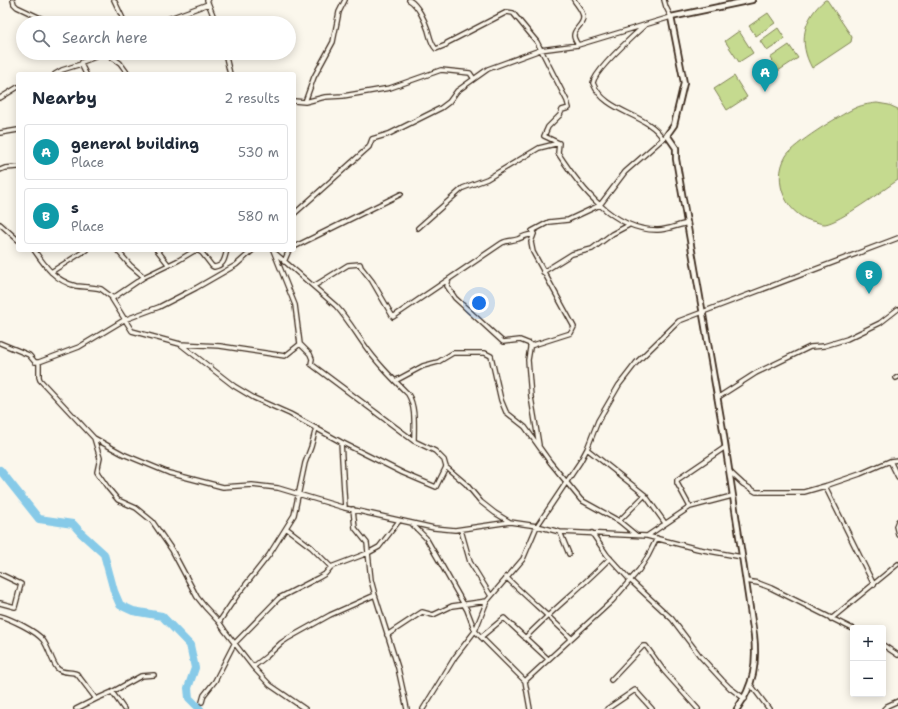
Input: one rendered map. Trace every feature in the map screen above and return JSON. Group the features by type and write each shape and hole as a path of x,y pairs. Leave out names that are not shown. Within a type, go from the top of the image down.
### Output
{"street":[{"path":"13,0 17,7 36,16"},
{"path":"114,0 122,16"},
{"path":"305,102 314,76 333,42 339,12 345,0"},
{"path":"409,0 413,2 420,12 428,29 433,45 436,48 446,45 447,43 494,18 510,12 513,13 537,42 567,101 569,108 562,110 560,115 548,127 544,136 559,143"},
{"path":"574,0 584,18 581,25 574,32 578,45"},
{"path":"530,346 569,334 574,329 532,249 531,242 534,234 532,231 549,222 568,220 600,205 625,172 663,139 674,125 684,83 672,17 664,0"},
{"path":"296,212 369,147 372,139 389,134 441,108 449,102 457,91 488,69 540,50 578,45 672,17 752,0"},
{"path":"178,16 207,2 213,16"},
{"path":"647,24 625,43 593,80 593,83 595,90 614,107 632,115 659,132 663,139"},
{"path":"58,72 81,64 87,60"},
{"path":"116,60 127,72"},
{"path":"227,60 230,72"},
{"path":"81,64 85,72"},
{"path":"296,101 305,102 324,97 342,96 390,88 441,70 470,73 474,78"},
{"path":"0,98 16,88"},
{"path":"0,134 16,130"},
{"path":"667,134 676,148 718,398 724,448 746,581 755,648 755,663 751,685 745,699 737,709"},
{"path":"559,143 558,153 567,168 585,190 611,215 629,225 659,230 688,223"},
{"path":"418,228 463,188 487,179 539,148 559,143"},
{"path":"0,170 16,167"},
{"path":"296,246 401,194"},
{"path":"0,224 16,238"},
{"path":"543,272 572,254 592,249 612,234 629,225"},
{"path":"314,286 348,265 360,264 372,281 393,317 502,243 510,239 517,239 524,235 534,234"},
{"path":"423,709 456,657 475,631 487,601 523,559 537,526 587,449 598,421 619,385 636,363 676,324 703,312 898,238"},
{"path":"35,252 47,269 58,278 74,285 101,289 113,298 112,299 124,320 132,331 180,344 220,346 285,356 300,344"},
{"path":"52,272 83,252"},
{"path":"118,252 144,277"},
{"path":"159,252 168,264"},
{"path":"113,298 144,277 192,252"},
{"path":"202,252 212,266 218,266 223,264 227,252"},
{"path":"0,343 29,355 35,362 39,362 79,347 124,320 159,307 208,282 236,265 251,252"},
{"path":"273,252 295,305 300,344 310,354 312,359 310,364 414,441 435,451 444,460 446,467 466,484 481,502 510,522"},
{"path":"274,252 343,313 363,343 408,394 411,400 414,441"},
{"path":"284,262 288,252"},
{"path":"449,279 447,286 454,298 503,342 520,340 528,342 530,346 528,356 531,397 540,447"},
{"path":"718,398 756,373 812,346 819,347 847,339 880,323 898,309"},
{"path":"180,344 239,389 254,398 290,414 341,442 403,473 436,487 446,467"},
{"path":"395,381 423,366 438,362 453,353 485,353 491,356 503,407 510,416 525,427 550,462 585,503 619,521 637,536"},
{"path":"39,362 39,377 42,383 94,438 123,454 169,473 223,487 252,486 278,488 299,493 345,508 444,530 462,530 510,522 537,526 560,532 647,536 698,549 742,557"},
{"path":"219,622 240,591 269,555 294,515 305,463 316,428"},
{"path":"94,438 100,454 96,472 99,478 118,500 136,508 152,521 162,533 197,597 205,608 219,622 234,644 270,685 305,709"},
{"path":"341,442 345,508"},
{"path":"690,507 677,483 677,480 724,448"},
{"path":"587,449 645,495 665,523"},
{"path":"728,470 756,492 804,492 860,474 890,460 898,460"},
{"path":"890,460 898,477"},
{"path":"825,486 874,585"},
{"path":"619,521 645,495"},
{"path":"647,536 690,507 732,496"},
{"path":"353,510 355,528 367,543 371,580 398,668 407,709"},
{"path":"202,702 204,695 215,681 234,644 279,598 325,574 331,567 368,553 379,547 399,521"},
{"path":"898,521 896,529 898,534"},
{"path":"413,524 426,538 463,606 467,610 475,631 525,681 530,709"},
{"path":"286,528 311,547 331,567"},
{"path":"462,530 470,562 491,596"},
{"path":"560,532 569,554"},
{"path":"592,533 610,558 630,580 672,619 700,656 722,680 745,699"},
{"path":"525,681 612,601 644,562 657,538"},
{"path":"525,638 610,558"},
{"path":"831,619 898,564"},
{"path":"0,574 21,584 15,607 0,603"},
{"path":"506,577 571,638"},
{"path":"746,581 758,583 771,588 850,628"},
{"path":"253,667 287,639 330,615 375,595"},
{"path":"387,635 422,612 433,615 452,606 463,606 487,601"},
{"path":"0,616 18,623 40,638 45,643 57,668 62,671 78,674 96,699"},
{"path":"481,637 504,618 548,659"},
{"path":"611,680 643,646 646,646 664,671 698,709"},
{"path":"886,647 898,655"},
{"path":"76,709 141,676 154,675"},
{"path":"751,685 769,709"},
{"path":"607,709 612,708 635,690 652,709"},
{"path":"112,692 124,709"},
{"path":"884,709 898,700"}],"green space":[{"path":"825,0 827,0 852,37 851,42 812,68 805,49 805,31 812,15"},
{"path":"768,13 775,23 756,36 749,26"},
{"path":"778,28 785,39 767,51 760,41"},
{"path":"739,31 753,53 739,62 725,41"},
{"path":"789,45 798,58 778,71 770,58"},
{"path":"734,76 747,97 727,110 714,89"},
{"path":"877,103 889,105 898,109 898,180 851,212 832,222 825,224 820,223 806,219 797,213 784,197 781,187 780,177 786,156 797,145 853,109 868,104"}],"waterway":[{"path":"0,470 39,519 73,524 104,554 114,591 120,605 133,611 162,616 190,645 195,668 188,688 189,698 200,709"}],"place":[{"name":"general building","path":"765,92"},
{"name":"s","path":"869,294"}]}
